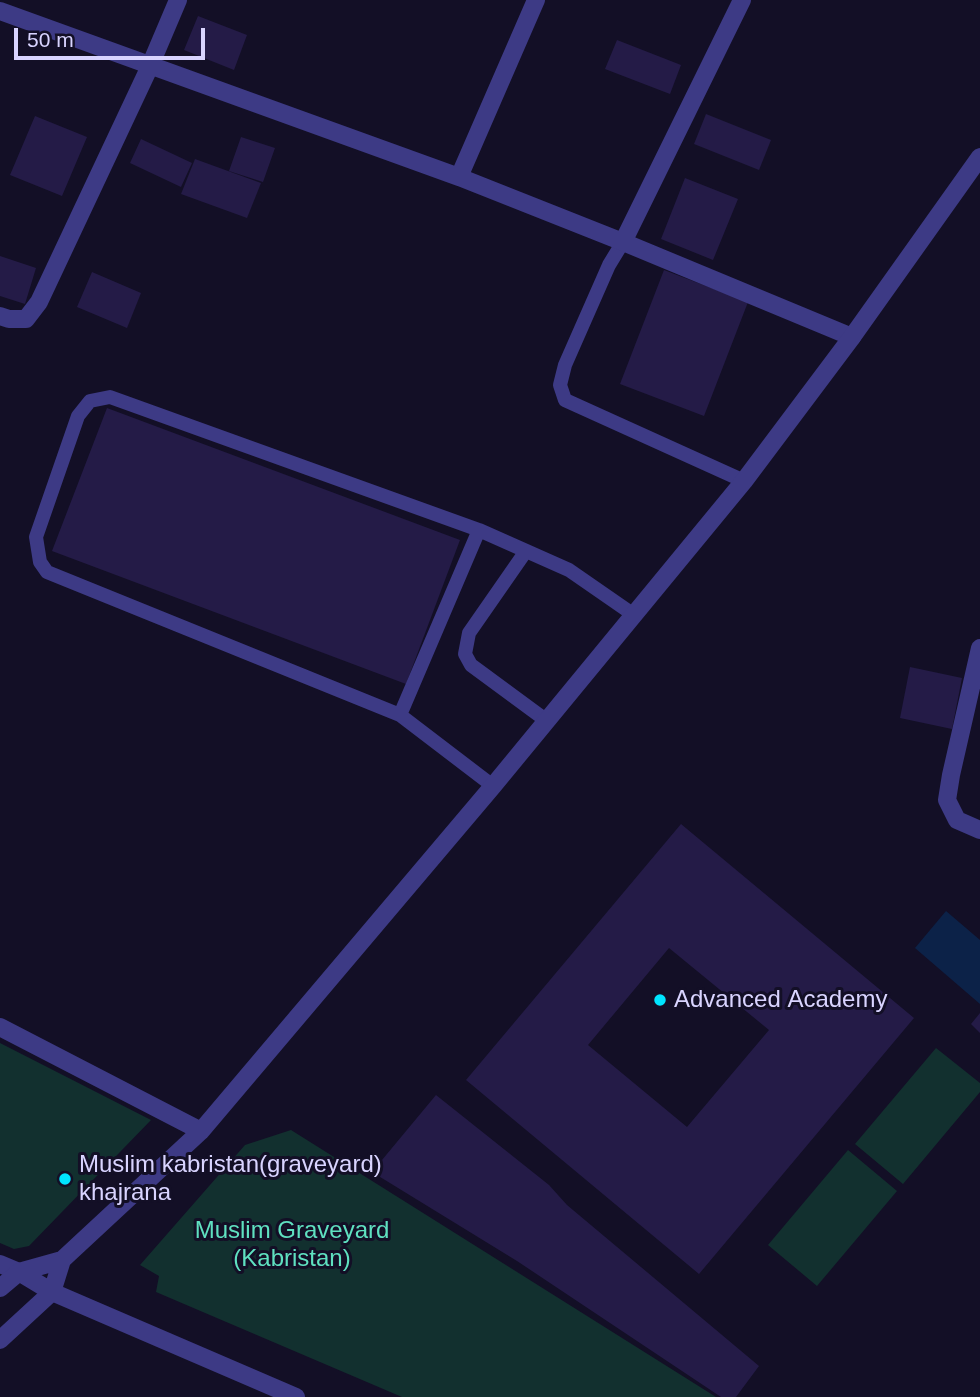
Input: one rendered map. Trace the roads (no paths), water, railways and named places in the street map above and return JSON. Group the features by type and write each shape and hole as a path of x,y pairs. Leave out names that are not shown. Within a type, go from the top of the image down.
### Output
{"street":[{"path":"0,316 26,319 39,302 150,66 178,0"},
{"path":"459,177 536,0"},
{"path":"623,242 742,0"},
{"path":"3,11 459,177 852,337"},
{"path":"0,1288 19,1272 62,1260 201,1131 493,786 744,481 852,337 980,157"},
{"path":"980,648 947,800 957,820 980,831"},
{"path":"0,1027 201,1131"},
{"path":"0,1340 52,1292 62,1260"},
{"path":"0,1264 52,1292 296,1397"}],"lane":[{"path":"623,242 608,265 565,365 560,385 565,400 744,481"},
{"path":"493,786 400,715 47,572 40,562 36,537 78,416 90,401 110,397 479,530 569,570 634,615"},
{"path":"400,715 479,530"},
{"path":"526,551 469,633 465,654 471,665 547,721"}],"water":[{"path":"946,911 980,940 980,1004 915,948"}],"place":[{"name":"Advanced Academy","path":"660,1000"},
{"name":"Muslim kabristan(graveyard) khajrana","path":"65,1179"}],"park label":[{"name":"Muslim Graveyard (Kabristan)","path":"292,1245"}]}
